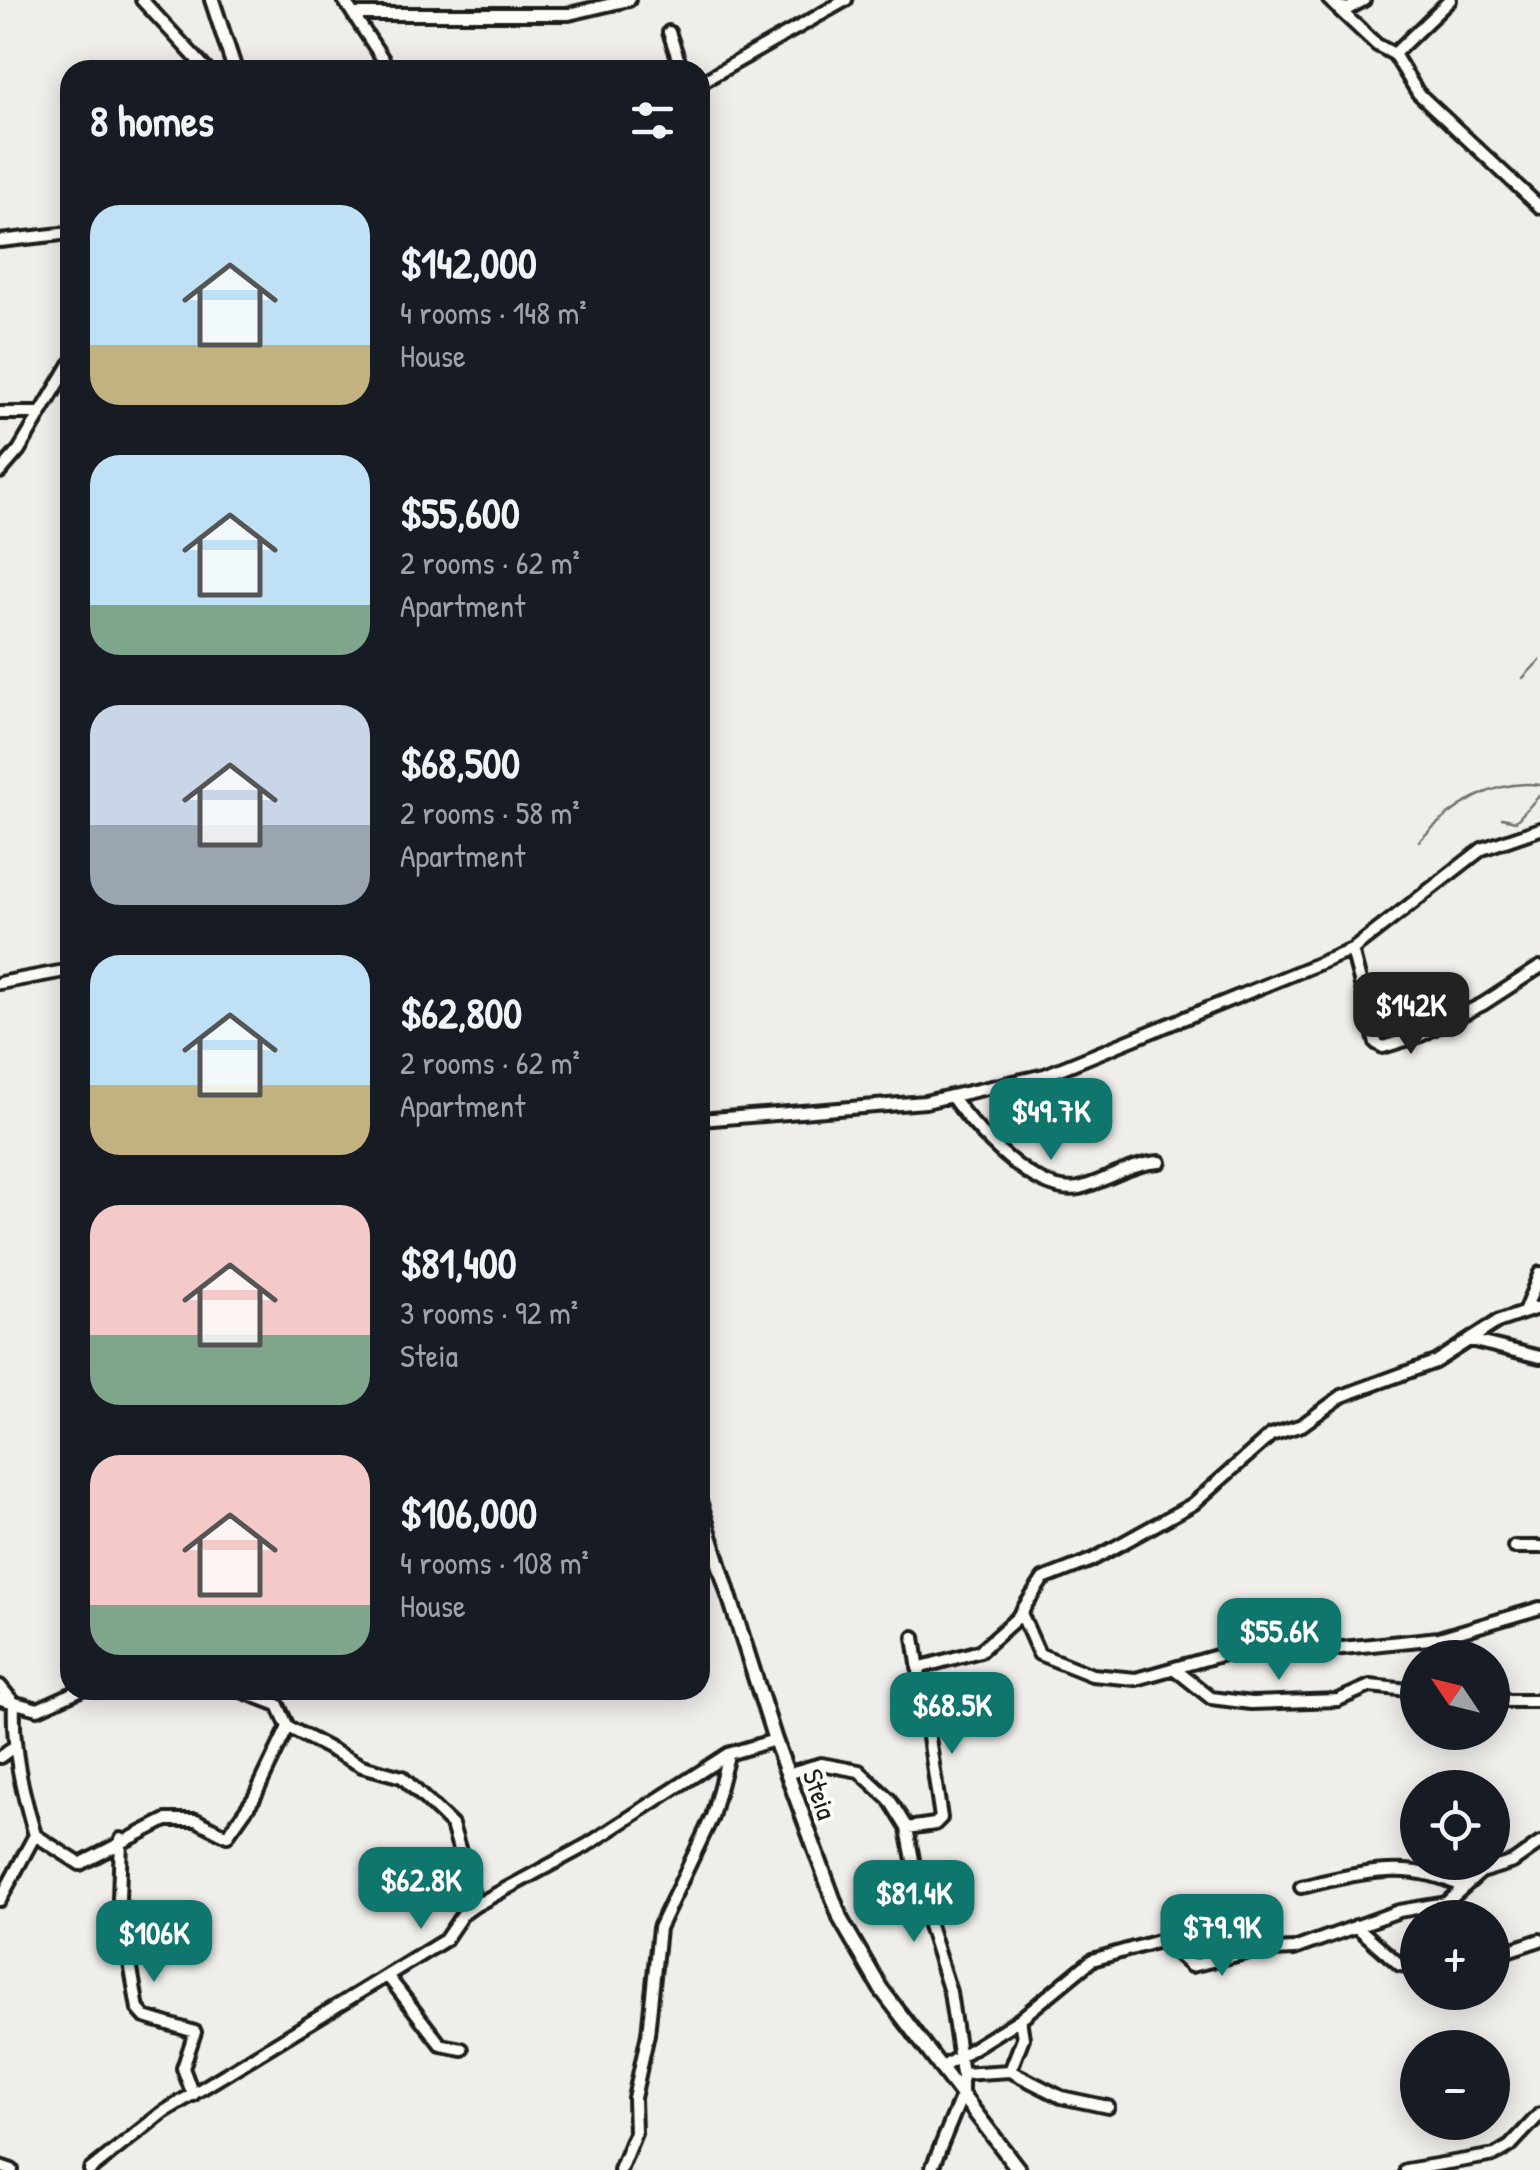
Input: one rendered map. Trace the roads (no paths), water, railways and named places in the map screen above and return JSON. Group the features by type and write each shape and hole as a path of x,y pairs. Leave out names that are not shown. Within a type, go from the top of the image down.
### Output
{"main road":[{"path":"212,0 232,60"},
{"name":"Steia","path":"710,1536 774,1740 841,1920 881,1989 1019,2168"}],"street":[{"path":"142,0 198,60"},
{"path":"344,0 384,60"},
{"path":"354,14 569,14 629,0"},
{"path":"710,77 846,0"},
{"path":"1332,3 1348,9 1364,0"},
{"path":"1394,54 1450,0"},
{"path":"1332,3 1377,45 1394,54 1418,92 1540,207"},
{"path":"669,32 679,60"},
{"path":"0,242 60,233"},
{"path":"0,472 19,450 60,380"},
{"path":"0,413 39,413"},
{"path":"710,1119 952,1097 1046,1075 1352,950 1482,849 1540,829"},
{"path":"1352,950 1376,1042 1383,1047 1420,1036 1483,1004 1540,967"},
{"path":"0,983 60,972"},
{"path":"952,1097 976,1129 1057,1190 1074,1189 1160,1162"},
{"path":"1525,1310 1540,1274"},
{"path":"918,1668 980,1651 1021,1613 1043,1579 1092,1560 1193,1504 1270,1435 1302,1426 1342,1396 1434,1362 1525,1310 1540,1307"},
{"path":"1470,1340 1540,1357"},
{"path":"1514,1547 1540,1547"},
{"path":"1021,1613 1039,1654 1085,1673 1122,1680 1176,1670 1231,1652 1431,1639 1540,1608"},
{"path":"907,1828 935,1824 941,1818 914,1637"},
{"path":"1176,1670 1203,1694 1252,1703 1338,1700 1376,1686 1400,1689"},
{"path":"0,1686 14,1703 12,1748 20,1762 22,1788 36,1836 80,1864 121,1839 173,1820 196,1820 224,1837 231,1834 288,1727"},
{"path":"0,1699 38,1709 60,1699"},
{"path":"264,1700 278,1706 288,1727 362,1766 402,1777 411,1784 454,1828 476,1906"},
{"path":"1510,1702 1538,1701"},
{"path":"90,2170 135,2132 192,2095 278,2040 390,1978 445,1940 462,1915 476,1906 587,1845 728,1754 774,1740"},
{"path":"0,1757 12,1748"},
{"path":"620,2170 634,2133 634,2098 648,2034 659,1928 712,1817 728,1754"},
{"path":"787,1774 821,1764 859,1770 888,1799 907,1828 920,1898 950,1992 962,2074 962,2094 930,2170"},
{"path":"0,1900 36,1836"},
{"path":"121,1839 119,1899 138,2009 144,2018 195,2032 183,2068 192,2095"},
{"path":"941,2068 1020,2019 1092,1960 1135,1951 1157,1940 1166,1942 1190,1966 1254,1951 1294,1949 1399,1910 1446,1903 1481,1872 1513,1862 1540,1844"},
{"path":"1301,1886 1374,1869 1442,1876 1462,1887"},
{"path":"1356,1926 1400,1965"},
{"path":"1510,1950 1540,1940"},
{"path":"390,1978 441,2045 462,2049"},
{"path":"1010,2070 1020,2050 1020,2019"},
{"path":"962,2074 1010,2070 1061,2097 1108,2107"},
{"path":"1406,2170 1495,2155 1510,2146 1540,2114"},
{"path":"0,2166 12,2170"}],"waterway":[{"path":"1523,678 1540,660"},
{"path":"1419,841 1459,807 1489,791 1540,785"},
{"path":"1502,818 1516,821 1540,795"}]}
